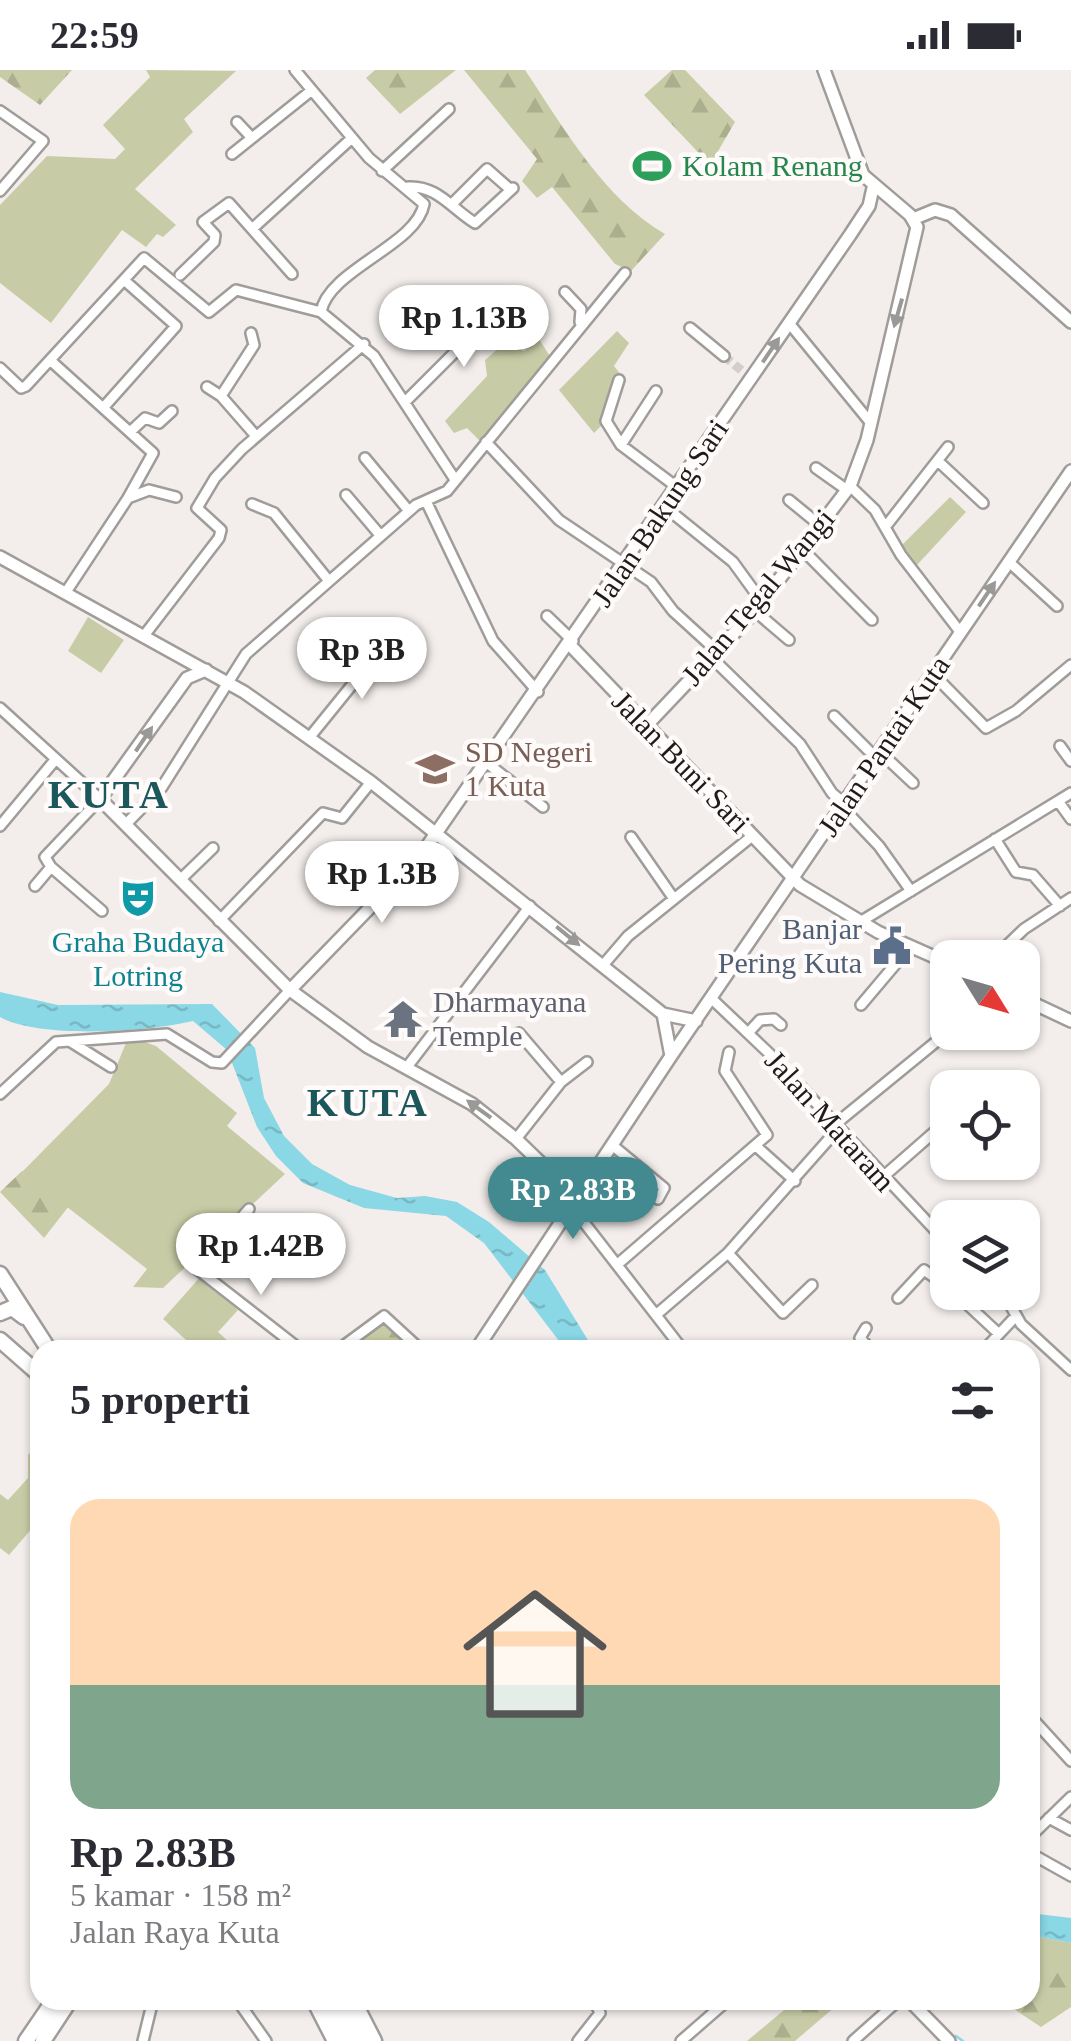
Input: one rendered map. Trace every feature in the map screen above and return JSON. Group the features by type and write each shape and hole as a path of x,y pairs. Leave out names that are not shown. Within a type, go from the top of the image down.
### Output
{"highway":[{"path":"0,1274 43,1340"},
{"path":"0,1314 15,1309 36,1328"},
{"path":"0,1330 6,1345 30,1366"},
{"path":"26,2041 47,2010"},
{"path":"43,2041 63,2010"},
{"path":"319,2010 335,2041"},
{"path":"333,2010 348,2041"},
{"path":"345,2010 360,2041"},
{"path":"358,2010 374,2041"}],"main road":[{"path":"824,70 856,158 873,188 915,223 935,210 944,211 1071,331"},
{"name":"Jalan Bakung Sari","path":"290,990 414,863 678,488 749,376 869,206 873,188"},
{"name":"Jalan Tegal Wangi","path":"646,726 759,606 804,552 849,488 870,422 915,223"},
{"path":"1011,274 1071,322"},
{"name":"Jalan Pantai Kuta","path":"483,1340 671,1056 1071,471"},
{"path":"0,558 226,681 371,782 663,1014 696,1020"},
{"name":"Jalan Buni Sari","path":"571,643 750,837 812,895 930,955"},
{"path":"186,658 187,678"},
{"path":"206,670 187,678 100,799 290,990 354,1038 472,1104 516,1138 574,1202"},
{"path":"779,903 812,895"},
{"path":"1040,1006 1071,1021"},
{"path":"663,1014 671,1056"},
{"path":"918,2010 945,2040"}],"street":[{"path":"295,70 382,171 420,197 422,214 338,286 322,303 321,312"},
{"path":"232,154 312,90"},
{"path":"382,171 450,109"},
{"path":"0,111 43,141 0,191"},
{"path":"237,122 252,138"},
{"path":"252,229 352,138"},
{"path":"403,186 421,187 453,203 475,223 512,189 487,168 453,203"},
{"path":"180,275 214,242 214,235 204,222 225,204 233,204 292,274"},
{"path":"0,368 24,388 146,258 207,312 236,290 321,312 364,344 406,401 454,478"},
{"path":"126,824 162,787 226,681 254,646 409,511 446,491 625,272"},
{"path":"103,408 176,326 124,280"},
{"path":"565,292 581,309 580,325"},
{"path":"406,401 488,321 509,317 523,330"},
{"path":"789,323 870,422"},
{"path":"690,328 724,356"},
{"path":"221,396 254,344 251,334"},
{"path":"144,637 221,534 198,510 198,502 226,465 256,436 364,344"},
{"path":"50,361 153,453 66,592"},
{"path":"619,380 606,420 621,445 678,488"},
{"path":"208,387 256,436"},
{"path":"621,445 656,390"},
{"path":"130,432 145,418 158,423 172,411"},
{"path":"486,442 560,520 652,582 678,616 800,744 832,793 879,846 911,891"},
{"path":"886,526 948,448"},
{"path":"365,458 409,511"},
{"path":"939,462 983,503"},
{"path":"816,468 849,488 886,526 901,555 961,634"},
{"path":"128,498 149,490 176,497"},
{"path":"346,496 380,535"},
{"path":"426,500 493,642 538,692"},
{"path":"789,500 822,528"},
{"path":"252,504 274,514 330,582"},
{"path":"665,507 733,562 759,606 789,640"},
{"path":"804,552 872,620"},
{"path":"1009,562 1057,606"},
{"path":"548,616 571,643"},
{"path":"309,738 386,643"},
{"path":"933,674 986,728 1016,711 1071,664"},
{"path":"0,708 100,799 44,857 102,911"},
{"path":"834,716 913,783"},
{"path":"1060,746 1071,760"},
{"path":"0,826 55,760"},
{"path":"487,762 542,807"},
{"path":"219,921 325,811 342,818 371,782"},
{"path":"860,922 1071,792"},
{"path":"1058,801 1071,819"},
{"path":"630,837 674,898"},
{"path":"604,964 628,936 750,837"},
{"path":"996,838 1016,872 1033,875 1060,906"},
{"path":"181,879 212,848"},
{"path":"35,886 51,867"},
{"path":"1012,940 1071,898"},
{"path":"407,1067 530,906"},
{"path":"861,1005 910,947"},
{"path":"0,1094 47,1045 133,1034 167,1034 212,1062 225,1062 290,990"},
{"name":"Jalan Mataram","path":"712,998 749,1032 930,1225"},
{"path":"749,1032 760,1020 774,1019 781,1025"},
{"path":"519,1033 561,1082"},
{"path":"71,1042 111,1067"},
{"path":"658,1314 728,1253 795,1181 835,1128 930,1047"},
{"path":"619,1263 756,1147 767,1131 725,1071 729,1052"},
{"path":"516,1138 561,1082 588,1062"},
{"path":"884,1176 930,1136"},
{"path":"612,1144 664,1188 658,1200"},
{"path":"756,1147 795,1181"},
{"path":"574,1202 676,1340"},
{"path":"249,1210 198,1266 287,1340"},
{"path":"728,1253 783,1312 812,1285"},
{"path":"898,1298 924,1270 930,1274"},
{"path":"973,1310 999,1334"},
{"path":"1011,1310 1039,1340"},
{"path":"352,1340 384,1316 410,1340"},
{"path":"993,1340 1015,1317"},
{"path":"863,1340 860,1336 866,1328"},
{"path":"1040,1341 1071,1370"},
{"path":"1040,1727 1071,1761"},
{"path":"1040,1827 1071,1797"},
{"path":"1049,1818 1071,1830"},
{"path":"1040,1859 1071,1876"},
{"path":"143,2041 150,2010"},
{"path":"244,2010 266,2041"},
{"path":"578,2041 599,2010"},
{"path":"681,2041 717,2010"},
{"path":"853,2041 888,2010"}],"green space":[{"path":"0,70 72,70 40,105 0,77"},
{"path":"146,70 236,71 184,119 193,132 135,189 176,225 163,237 157,234 146,247 122,230 51,323 0,283 0,205 47,156 115,159 125,149 103,125 150,77"},
{"path":"375,70 456,70 400,114 366,78"},
{"path":"464,70 525,70 604,182 665,234 631,271 615,264 552,187 537,198 522,181 537,159"},
{"path":"672,70 685,70 735,122 710,165 644,95"},
{"path":"617,331 629,343 614,366 626,381 612,396 613,414 594,433 559,390"},
{"path":"539,339 551,358 482,443 467,428 454,433 445,421 487,376 485,360 507,341 524,351"},
{"path":"950,497 966,512 917,565 902,545"},
{"path":"88,617 124,640 101,673 68,651"},
{"path":"142,1041 156,1046 237,1113 227,1126 285,1174 163,1288 133,1287 147,1269 22,1172 109,1084 126,1043"},
{"path":"22,1171 69,1206 44,1238 0,1192"},
{"path":"201,1276 238,1310 218,1332 227,1340 186,1340 163,1319"},
{"path":"386,1319 401,1340 358,1340"},
{"path":"30,1453 30,1531 9,1555 0,1548 0,1494 8,1500 28,1478"},
{"path":"1040,1937 1071,1943 1071,2007 1041,2027 1015,2010 1040,2010"},
{"path":"784,2010 831,2010 795,2041 747,2041"}],"water":[{"path":"0,992 58,1005 212,1004 255,1048 264,1098 284,1136 312,1164 350,1185 397,1198 425,1196 457,1202 489,1222 545,1270 588,1340 558,1340 484,1243 446,1216 364,1208 303,1183 276,1156 257,1127 227,1050 193,1021 149,1028 67,1031 18,1024 0,1017"},
{"path":"1040,1914 1071,1918 1071,1943 1040,1937"}],"waterway":[{"path":"956,2036 963,2041"}],"tunnel":[{"path":"724,356 747,375"}],"place":[{"name":"Kolam Renang","path":"652,166"},
{"name":"SD Negeri 1 Kuta","path":"435,769"},
{"name":"Graha Budaya Lotring","path":"138,898"},
{"name":"Banjar Pering Kuta","path":"892,946"},
{"name":"Dharmayana Temple","path":"403,1019"}],"district":[{"name":"KUTA","path":"109,794"},
{"name":"KUTA","path":"368,1102"}]}
